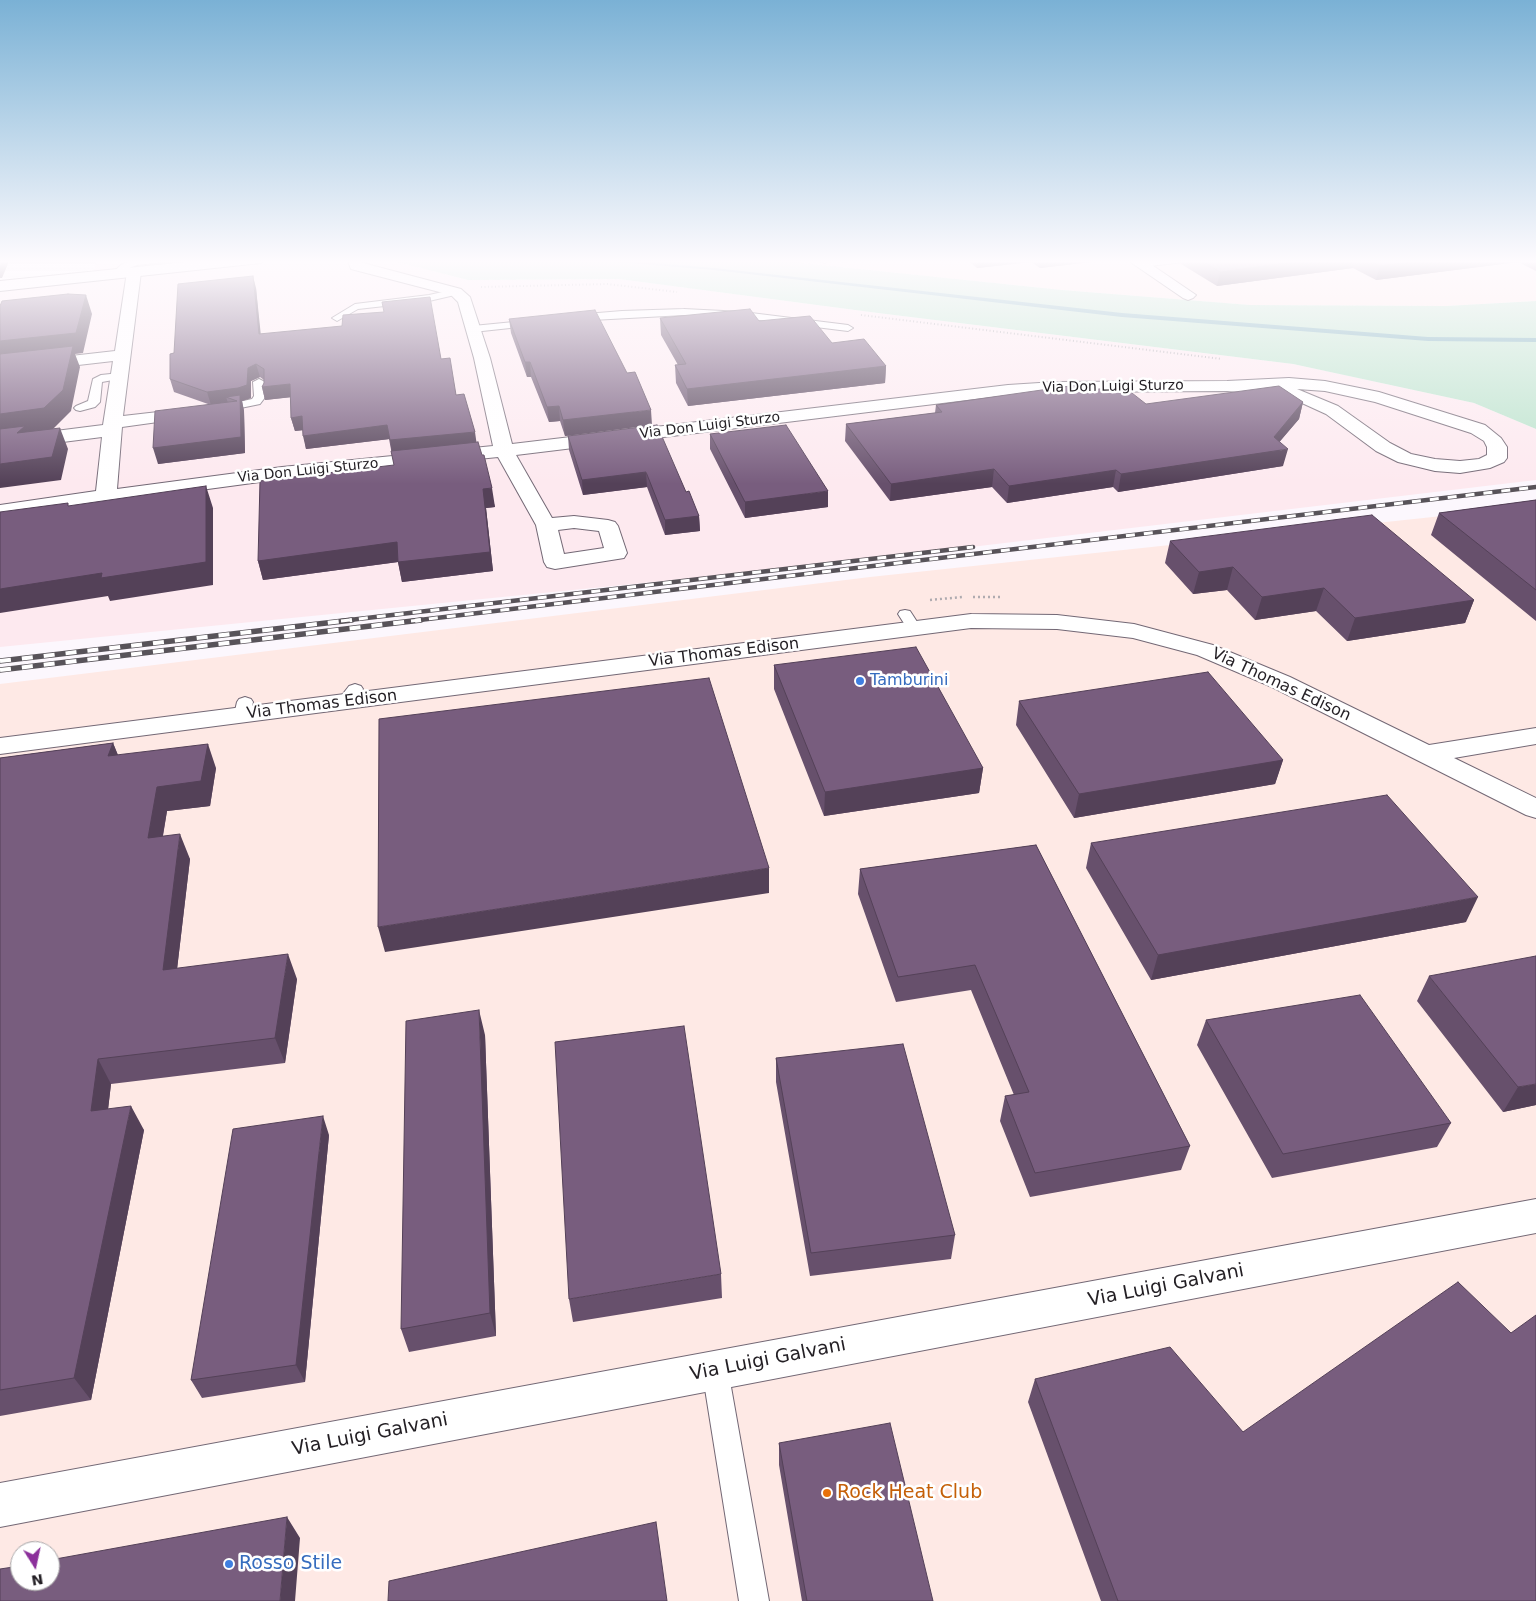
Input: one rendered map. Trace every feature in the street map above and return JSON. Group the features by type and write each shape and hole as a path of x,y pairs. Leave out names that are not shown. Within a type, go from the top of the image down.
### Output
{"street":[{"path":"106,496 123,355 124,334"},
{"path":"474,334 504,450 546,524"},
{"path":"0,369 123,355"},
{"name":"Via Don Luigi Sturzo","path":"0,511 282,473 504,450 1008,390 1055,387 1289,384 1325,386 1379,397 1478,429 1492,438 1497,447 1497,458 1483,464 1460,467 1434,466 1406,458 1383,447 1332,410 1296,394 1277,390 1227,386"},
{"path":"0,444 113,427 163,417"},
{"name":"Via Thomas Edison","path":"0,746 244,708 910,621 1058,622 1134,631 1204,650 1281,682 1536,809"},
{"path":"1426,754 1536,736"},
{"name":"Via Luigi Galvani","path":"0,1505 1536,1216"}],"lane":[{"path":"80,408 91,405 94,402 97,381 101,378 120,376"},
{"path":"205,411 243,406 256,402 260,396 259,382"},
{"path":"715,1370 754,1601"}],"shaded area":[{"path":"0,334 1047,334 1293,364 1474,403 1536,429 1536,480 794,568 0,647"},
{"path":"1536,506 1536,1601 0,1601 0,684 870,577"}],"green space":[{"path":"1047,334 1536,334 1536,429 1474,403 1293,364"}],"building":[{"path":"0,334 69,334 0,341"},
{"path":"175,334 437,334 441,359 450,358 456,395 464,394 475,432 390,440 387,425 303,436 302,416 291,418 290,384 262,387 264,383 264,369 256,364 248,368 247,385 207,392 170,379 170,354 174,353"},
{"path":"514,334 607,334 627,373 635,372 651,410 563,420 559,406 547,407 530,362 525,362"},
{"path":"669,334 824,334 832,343 864,339 886,366 687,389 675,365 686,364"},
{"path":"73,346 63,390 44,408 0,414 0,354"},
{"path":"1077,385 1083,391 1123,386 1146,404 1279,386 1303,402 1274,437 1288,449 1121,474 1116,470 1009,486 994,469 891,484 846,424 942,412 936,405"},
{"path":"240,395 241,437 153,448 155,411 237,401 226,397"},
{"path":"657,425 686,492 689,491 699,516 665,520 646,472 582,480 568,436"},
{"path":"786,425 828,491 745,502 710,434"},
{"path":"25,426 17,433 60,428 52,457 0,464 0,429"},
{"path":"478,442 482,455 484,455 492,488 483,489 490,552 398,562 397,542 258,561 260,481 394,465 391,451"},
{"path":"206,486 206,562 101,578 102,573 0,589 0,512 68,503 68,506"},
{"path":"1536,500 1536,590 1439,513"},
{"path":"1372,515 1474,600 1355,618 1324,588 1262,597 1233,567 1199,572 1170,541"},
{"path":"916,647 983,768 825,792 774,665"},
{"path":"1208,672 1283,760 1079,794 1019,701"},
{"path":"709,678 769,868 378,927 379,719"},
{"path":"113,743 108,756 208,744 201,781 157,787 148,838 180,834 163,970 288,954 275,1038 98,1059 91,1111 131,1106 74,1378 0,1390 0,758"},
{"path":"1387,795 1478,897 1158,955 1091,843"},
{"path":"1036,845 1190,1146 1035,1173 1005,1096 1029,1092 975,965 898,977 860,869"},
{"path":"1536,956 1536,1084 1518,1087 1429,976"},
{"path":"1360,995 1451,1123 1283,1154 1206,1020"},
{"path":"479,1010 490,1313 401,1329 406,1021"},
{"path":"684,1026 721,1274 569,1299 555,1042"},
{"path":"903,1044 955,1235 811,1253 776,1058"},
{"path":"323,1116 296,1365 191,1380 233,1129"},
{"path":"1458,1282 1511,1333 1536,1315 1536,1601 1118,1601 1035,1379 1170,1347 1243,1432"},
{"path":"890,1423 933,1601 807,1601 779,1443"},
{"name":"Rosso Stile","path":"287,1517 280,1601 0,1601 0,1569 10,1568 10,1591 60,1591 60,1558"},
{"path":"656,1522 667,1601 388,1601 389,1581"}],"waterway":[{"path":"1361,334 1428,339 1536,340"}],"railway":[{"path":"411,621 1536,487"},
{"path":"341,621 973,547"},
{"path":"0,661 352,620"},
{"path":"0,670 421,620"}],"place":[{"name":"Tamburini","path":"860,681"},
{"name":"Rock Heat Club","path":"827,1493"},
{"name":"Rosso Stile","path":"229,1564"}]}
